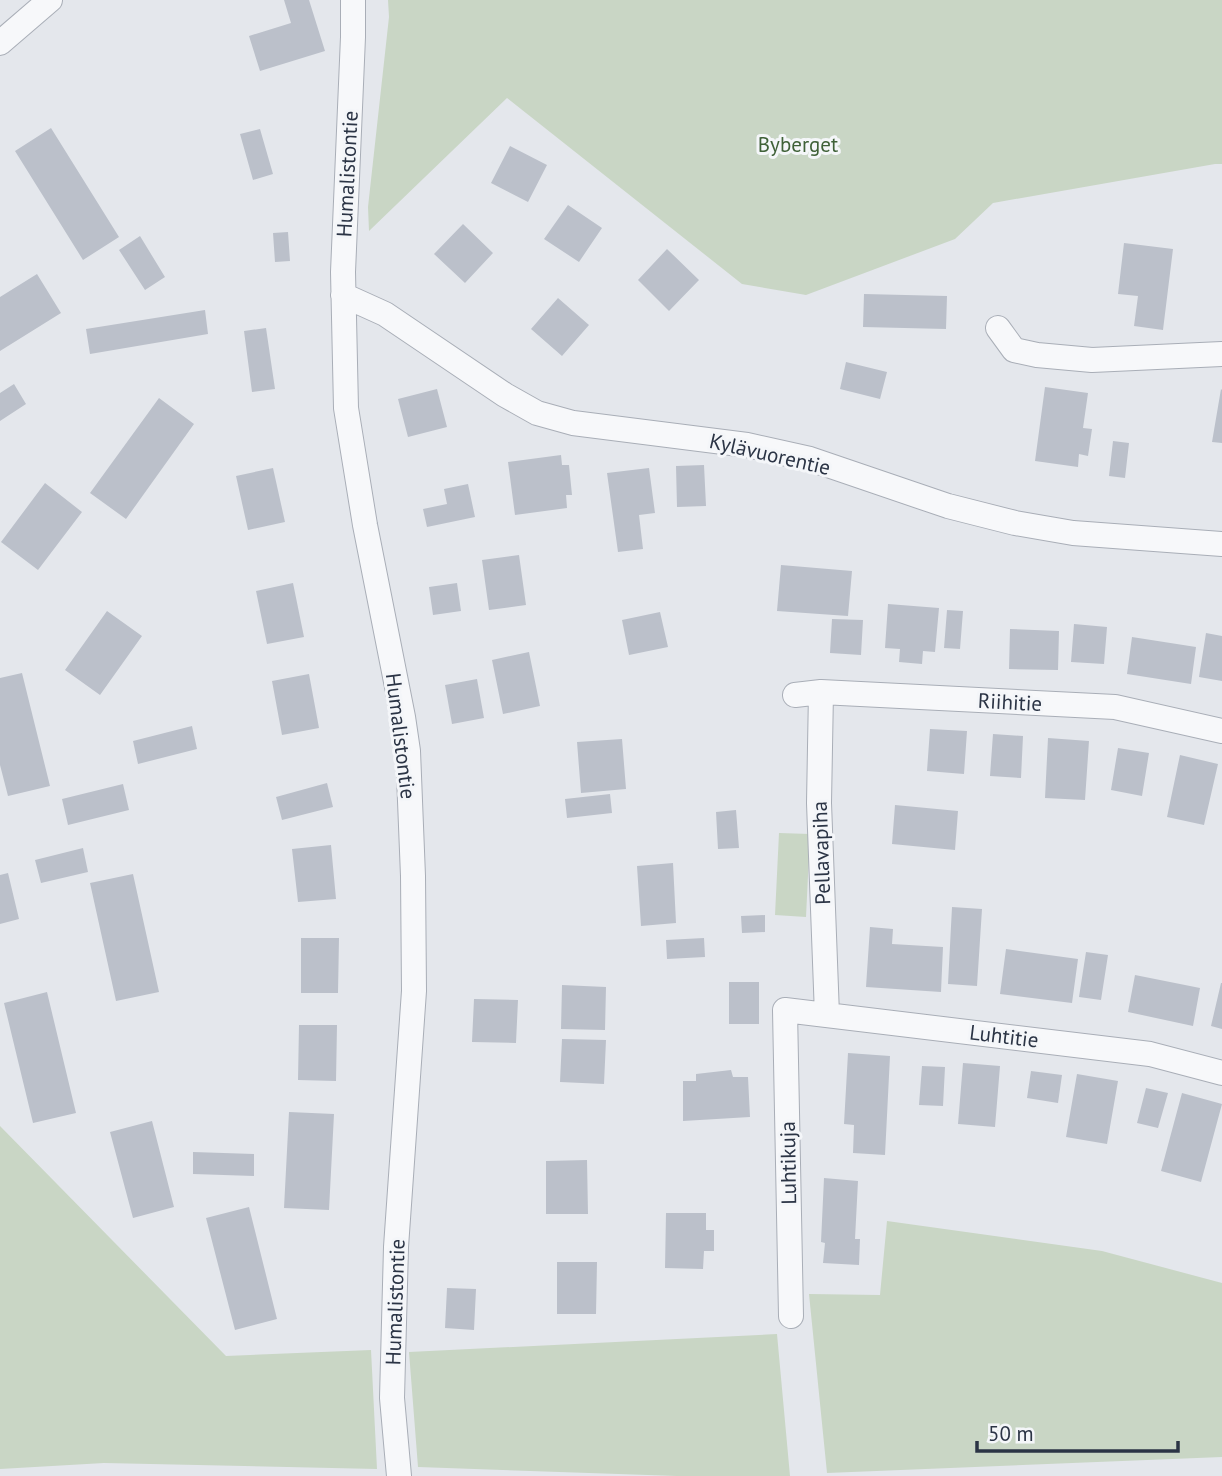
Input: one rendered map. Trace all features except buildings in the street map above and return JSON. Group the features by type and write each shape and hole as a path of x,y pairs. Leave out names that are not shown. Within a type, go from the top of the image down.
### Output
{"street":[{"path":"0,43 50,0"},
{"name":"Humalistontie","path":"353,0 354,37 343,260 346,408 365,525 408,751 413,876 414,991 396,1247 392,1398 398,1476"},
{"name":"Kylävuorentie","path":"343,295 385,314 505,395 537,413 573,423 747,445 810,459 948,506 1015,523 1073,533 1222,544"},
{"path":"998,328 1014,350 1037,355 1092,360 1222,354"},
{"name":"Riihitie","path":"795,695 821,692 1115,707 1222,731"},
{"name":"Pellavapiha","path":"821,692 819,803 827,1015"},
{"name":"Luhtitie","path":"785,1010 1150,1054 1222,1073"},
{"name":"Luhtikuja","path":"785,1010 791,1316"}],"green space":[{"name":"Byberget","path":"388,0 1222,0 1222,164 993,203 955,239 806,295 742,284 507,98 369,231 368,207 389,17"},
{"path":"779,833 810,834 806,917 775,915"},
{"path":"0,1126 226,1356 371,1350 377,1469 104,1463 0,1469"},
{"path":"887,1221 1102,1251 1222,1283 1222,1457 827,1473 809,1294 880,1295"},
{"path":"777,1334 790,1476 677,1476 418,1467 409,1352"}]}
